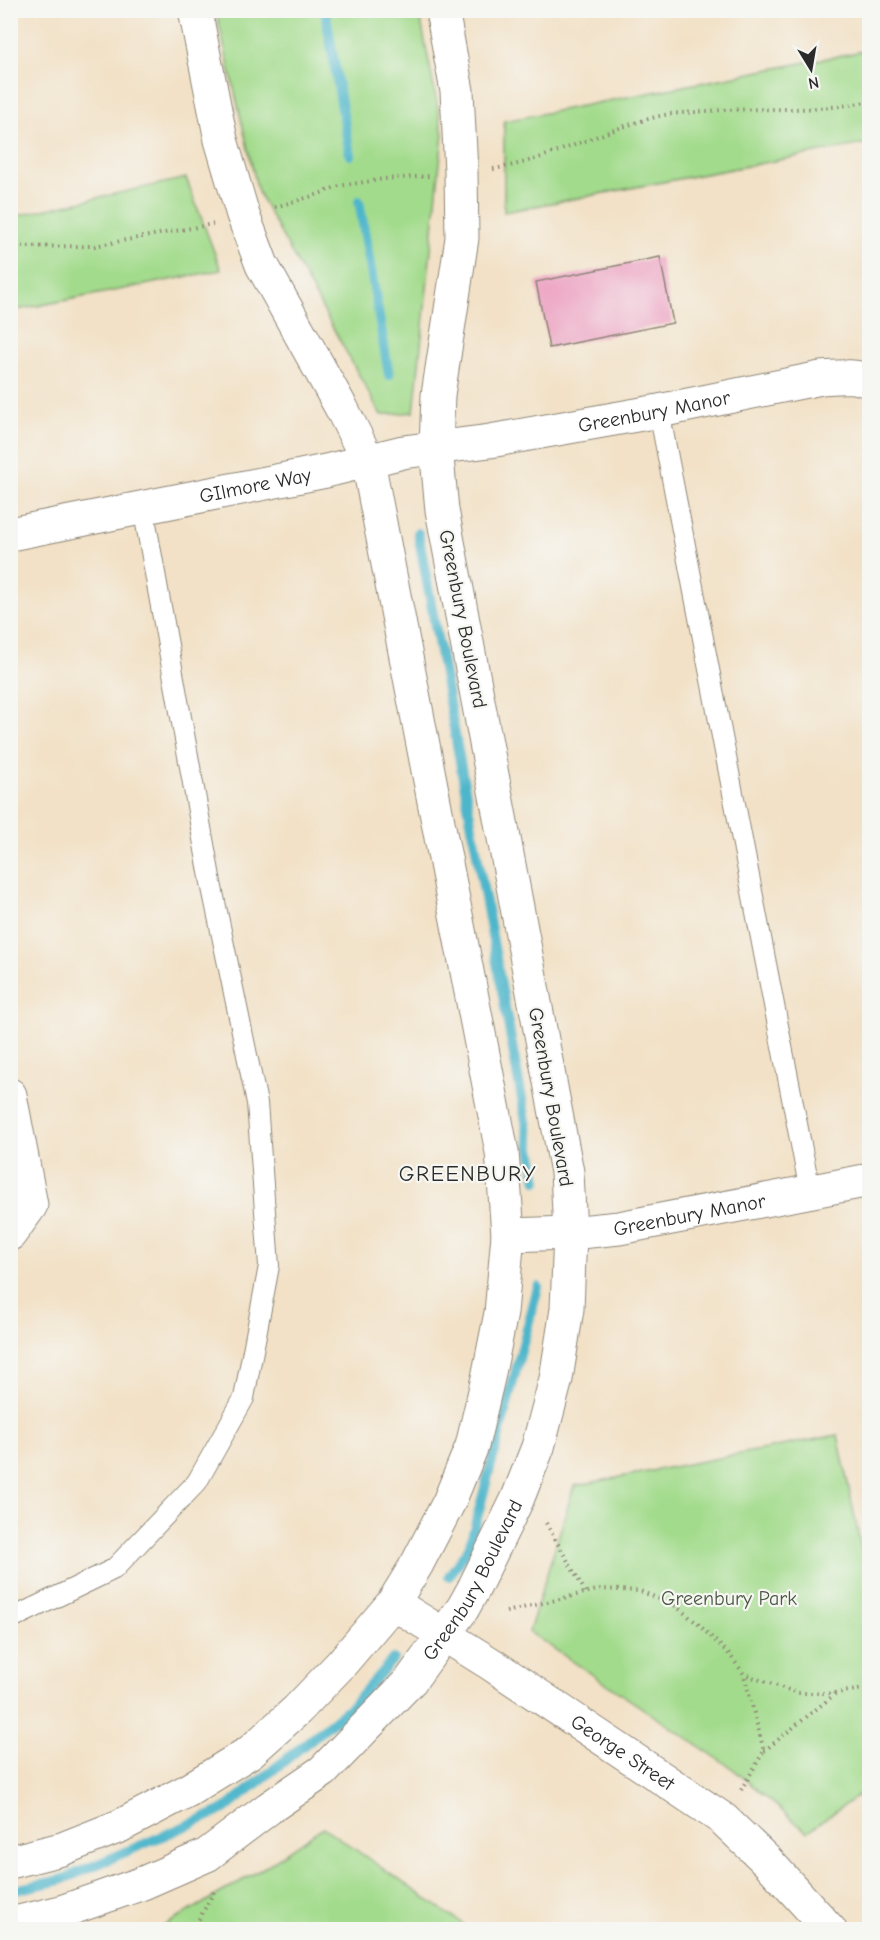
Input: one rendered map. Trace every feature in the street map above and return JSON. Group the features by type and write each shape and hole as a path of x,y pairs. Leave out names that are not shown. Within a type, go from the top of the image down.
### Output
{"street":[{"path":"10,1862 62,1849 120,1826 187,1791 250,1752 297,1710 341,1665 393,1603 449,1502 472,1446 501,1313 508,1235 502,1152 368,461 342,409 262,265 243,215 221,140 195,10"},
{"name":"Greenbury Boulevard","path":"10,1924 61,1912 143,1883 207,1855 323,1771 411,1680 473,1590 517,1500 537,1447 556,1379 567,1309 570,1233 567,1172 442,510 436,447 438,395 462,238 457,91 442,10"},
{"name":"Greenbury Manor","path":"368,461 403,452 490,441 659,411 821,378 844,377 864,379 870,382"},
{"name":"GIlmore Way","path":"143,507 368,461"},
{"path":"10,534 143,507"},
{"path":"10,1095 31,1205 10,1234"},
{"name":"Greenbury Manor","path":"508,1235 570,1233 619,1228 870,1180"},
{"name":"George Street","path":"393,1603 491,1664 723,1819 768,1862 830,1929"}],"lane":[{"path":"659,411 810,1191"},
{"path":"10,1617 19,1615 114,1569 197,1482 244,1398 269,1266 256,1103 211,884 143,507"}],"path":[{"path":"10,247 94,246 209,225 316,195 339,186 384,179 495,169 529,161 665,115 729,109 848,106 870,101"},
{"path":"546,1523 586,1593"},
{"path":"506,1612 602,1589 640,1591 676,1606 729,1654 744,1674 764,1751"},
{"path":"744,1674 797,1693 836,1693 870,1688"},
{"path":"723,1819 764,1751 836,1693"},
{"path":"193,1929 219,1882"}],"green space":[{"path":"216,11 419,11 443,134 414,412 381,415 258,192"},
{"path":"869,50 869,143 504,212 504,121"},
{"path":"186,178 221,270 11,311 11,217"},
{"name":"Greenbury Park","path":"838,1435 862,1553 869,1558 869,1787 807,1832 733,1769 529,1632 574,1486"},
{"path":"323,1827 470,1929 159,1929 265,1867"}],"building":[{"path":"660,257 673,323 549,348 536,282"}],"waterway":[{"path":"325,10 350,155"},
{"path":"359,201 389,375"},
{"path":"418,533 537,1181"},
{"path":"449,1576 469,1548 538,1287"},
{"path":"10,1891 61,1880 225,1809 352,1706 393,1659"}],"district":[{"name":"GREENBURY","path":"468,1174"}]}
